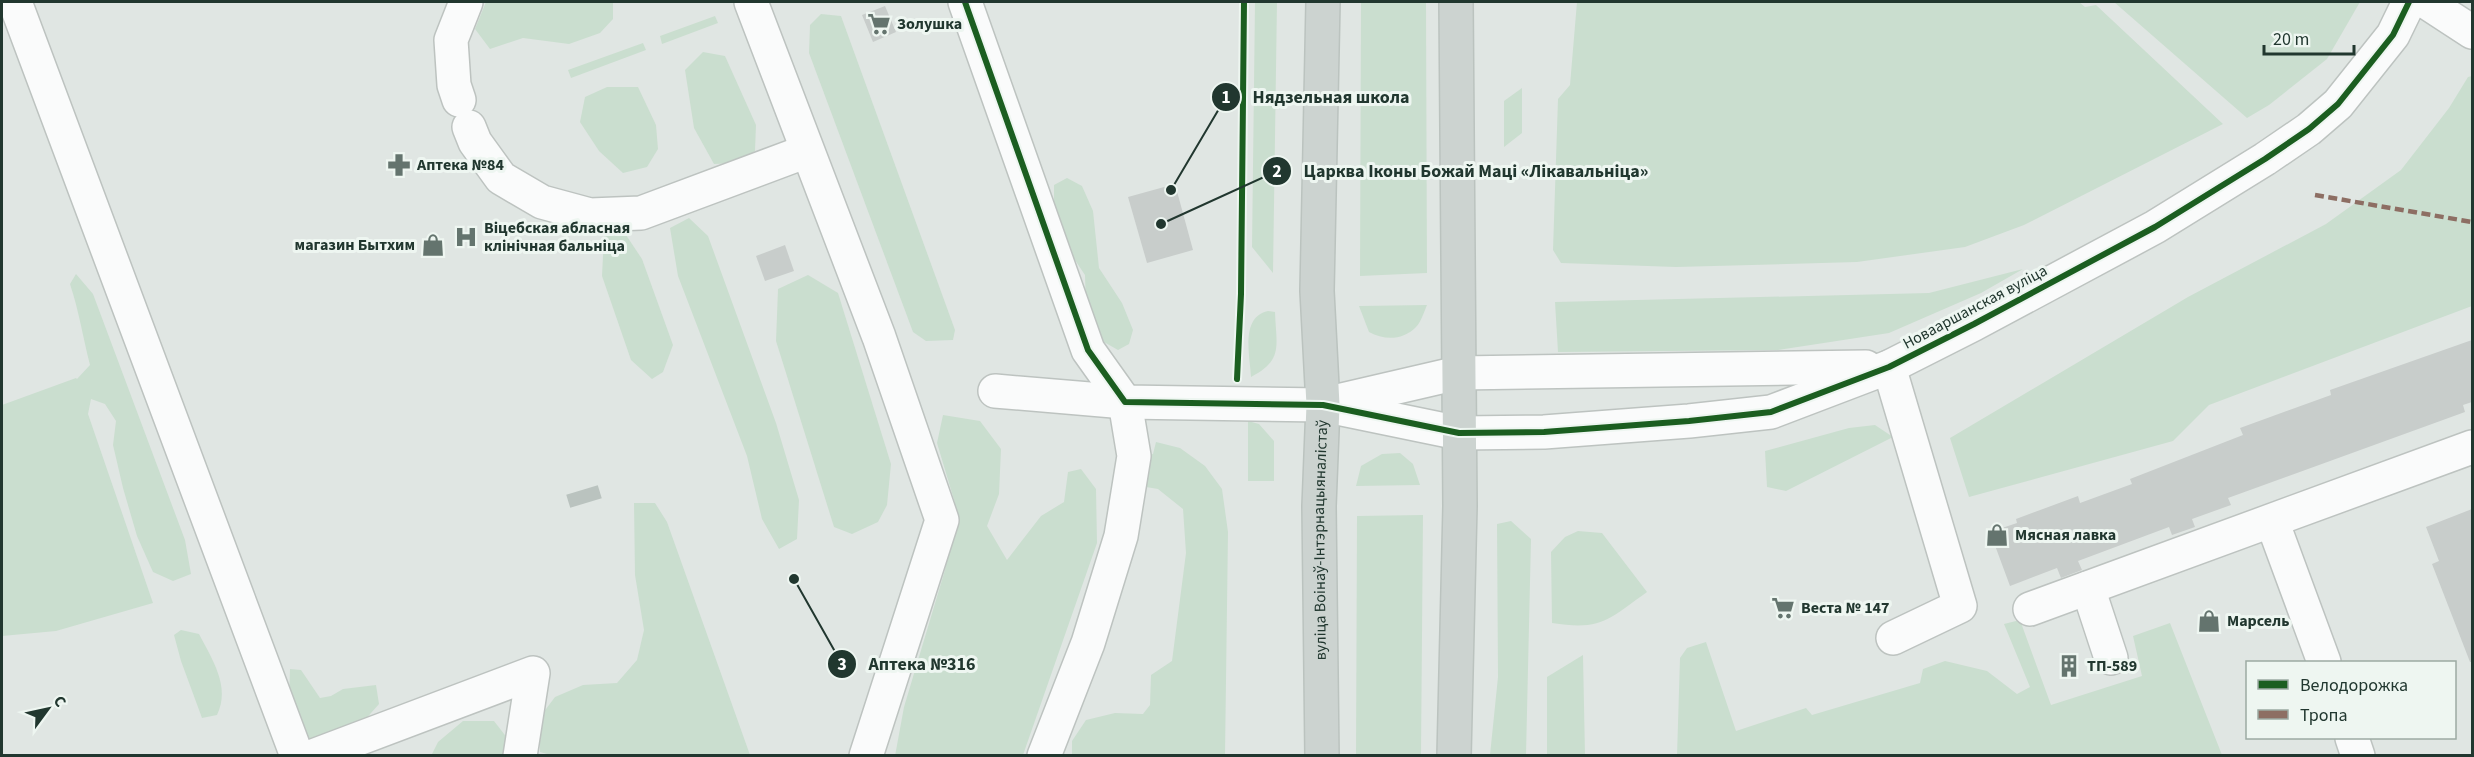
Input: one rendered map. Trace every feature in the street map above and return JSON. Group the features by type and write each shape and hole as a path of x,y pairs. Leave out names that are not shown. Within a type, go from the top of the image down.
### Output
{"main road":[{"name":"вуліца Воінаў-Інтэрнацыяналістаў","path":"1322,756 1319,506 1323,405 1317,291 1323,2"},
{"path":"1454,756 1460,506 1456,2"}],"street":[{"path":"15,2 297,756"},
{"path":"466,2 451,40 454,85 475,142 501,178 542,202 590,215 641,213 807,151"},
{"path":"965,2 1088,351 1125,402 1134,456 1121,536 1088,643 1044,756"},
{"name":"Новааршанская вуліца","path":"1323,405 1459,433 1545,432 1771,412 1889,367 2155,227 2265,159 2309,129 2338,105 2393,35 2409,2"},
{"path":"2426,2 2472,32"},
{"path":"758,3 807,151 879,337 942,520 866,756"},
{"path":"1889,367 1960,606 1893,639"},
{"name":"Новааршанская вуліца","path":"1323,405 1458,373 1889,367"},
{"path":"996,391 1125,402 1323,405"},
{"path":"2030,609 2472,447"},
{"path":"2272,521 2323,661"},
{"path":"2088,588 2111,658"},
{"path":"313,756 533,673 520,756"},
{"path":"2352,739 2358,756"}],"green space":[{"path":"486,2 613,2 613,19 600,33 569,44 523,38 490,49 475,29"},
{"path":"1255,2 1277,2 1273,273 1252,247"},
{"path":"1361,2 1426,2 1427,273 1360,276"},
{"path":"1577,2 2079,2 2085,7 2096,5 2223,124 2024,225 1965,247 1857,262 1676,267 1561,263 1553,250 1558,99 1570,85"},
{"path":"2114,2 2360,2 2327,59 2269,105 2247,118"},
{"path":"821,14 841,16 955,330 953,340 926,341 913,332 809,53 810,25"},
{"path":"715,16 718,23 662,44 660,36"},
{"path":"643,43 646,50 571,78 568,70"},
{"path":"703,52 725,56 756,125 755,151 736,163 714,164 694,128 685,70"},
{"path":"2472,76 2472,306 2209,405 2173,441 1969,497 1950,438 2188,297 2326,224 2401,170 2449,108 2468,77"},
{"path":"607,87 638,87 656,125 658,149 647,167 623,173 599,151 580,122 585,97"},
{"path":"1522,88 1522,133 1504,147 1504,101"},
{"path":"1067,178 1082,186 1093,211 1099,268 1122,303 1133,330 1129,344 1118,350 1104,342 1086,310 1085,275 1067,248 1054,215 1054,185"},
{"path":"689,218 708,236 776,423 799,500 797,539 779,549 762,519 747,456 678,276 670,228"},
{"path":"622,229 642,259 673,345 663,372 652,379 631,360 602,276 604,236"},
{"path":"2023,269 1981,293 1889,333 1778,350 1558,352 1555,302 1929,293"},
{"path":"76,274 93,294 185,540 191,574 173,581 153,572 137,536 123,488 113,445 116,421 105,404 91,399 88,414 153,603 56,631 2,636 2,405 77,379 90,365 70,284"},
{"path":"808,275 838,293 891,464 887,505 878,522 852,534 834,527 776,341 778,289"},
{"path":"1427,305 1421,320 1411,332 1393,338 1381,337 1369,332 1359,306"},
{"path":"1268,311 1275,312 1276,350 1269,364 1251,377 1250,329 1253,321 1259,315"},
{"path":"943,415 980,421 1001,449 999,494 987,526 1007,560 1041,516 1064,502 1068,472 1081,469 1096,489 1097,543 1023,755 895,756 904,707 945,570 955,503 937,443"},
{"path":"1248,421 1259,424 1274,441 1274,481 1248,481"},
{"path":"1875,425 1893,437 1786,491 1767,487 1765,451 1849,428"},
{"path":"1156,442 1180,448 1205,466 1222,489 1228,532 1225,755 1072,755 1072,741 1086,720 1115,713 1143,714 1150,705 1151,675 1172,661 1186,553 1183,509 1158,489 1146,487 1148,455 1153,454"},
{"path":"1400,453 1413,464 1420,485 1356,486 1361,466 1382,454"},
{"path":"634,503 655,503 667,522 750,755 554,756 540,752 540,717 555,697 583,685 617,683 637,660 644,630 635,575"},
{"path":"1423,515 1421,755 1356,755 1357,516"},
{"path":"1511,521 1531,539 1526,755 1490,755 1498,677 1497,524"},
{"path":"1578,531 1602,533 1647,592 1604,621 1583,625 1552,623 1551,552 1565,537"},
{"path":"2020,620 2051,705 2142,676 2133,636 2170,623 2222,755 1677,756 1680,658 1687,648 1706,642 1736,731 1806,708 1812,715 1920,683 1923,669 1945,661 1987,671 2017,694 2030,687 2004,624"},
{"path":"181,630 199,634 214,663 222,694 217,715 202,718 174,635"},
{"path":"1583,655 1585,755 1547,755 1547,677"},
{"path":"290,669 301,670 320,698 331,696 343,689 376,685 379,704 363,722 314,756 289,701"},
{"path":"463,721 494,721 508,739 516,756 431,756 438,742"}],"building":[{"name":"Золушка","path":"885,6 896,32 873,42 862,15"},
{"path":"1175,184 1193,250 1147,263 1128,197"},
{"path":"785,245 794,271 765,281 756,256"},
{"path":"2472,340 2472,402 2463,405 2465,412 2228,498 2231,505 2192,519 2195,527 2172,535 2169,527 2078,561 2082,570 2061,578 2057,568 2010,586 1990,532 2017,523 2016,519 2078,496 2080,503 2132,484 2130,479 2243,435 2240,428 2331,395 2330,390"},
{"path":"2472,509 2472,662 2470,662 2432,564 2439,561 2426,527"}],"tunnel":[{"path":"582,490 586,503"}],"marked path":[{"path":"2315,195 2472,222"}],"cycle path":[{"path":"965,2 1088,350 1125,402 1323,405 1459,433 1544,432 1771,412 1889,367 2155,227 2309,129 2338,104 2393,35 2409,2"},
{"path":"1237,379 1241,294 1244,2"}],"place":[{"name":"Золушка","path":"879,24"},
{"name":"Аптека №84","path":"399,165"},
{"name":"Нядзельная школа","path":"1171,190"},
{"name":"Царква Іконы Божай Маці «Лікавальніца»","path":"1161,224"},
{"name":"Віцебская абласная клінічная бальніца","path":"466,237"},
{"name":"магазин Бытхим","path":"433,245"},
{"name":"Мясная лавка","path":"1997,535"},
{"name":"Аптека №316","path":"794,579"},
{"name":"Веста № 147","path":"1783,608"},
{"name":"Марсель","path":"2209,621"},
{"name":"ТП-589","path":"2069,666"}]}
